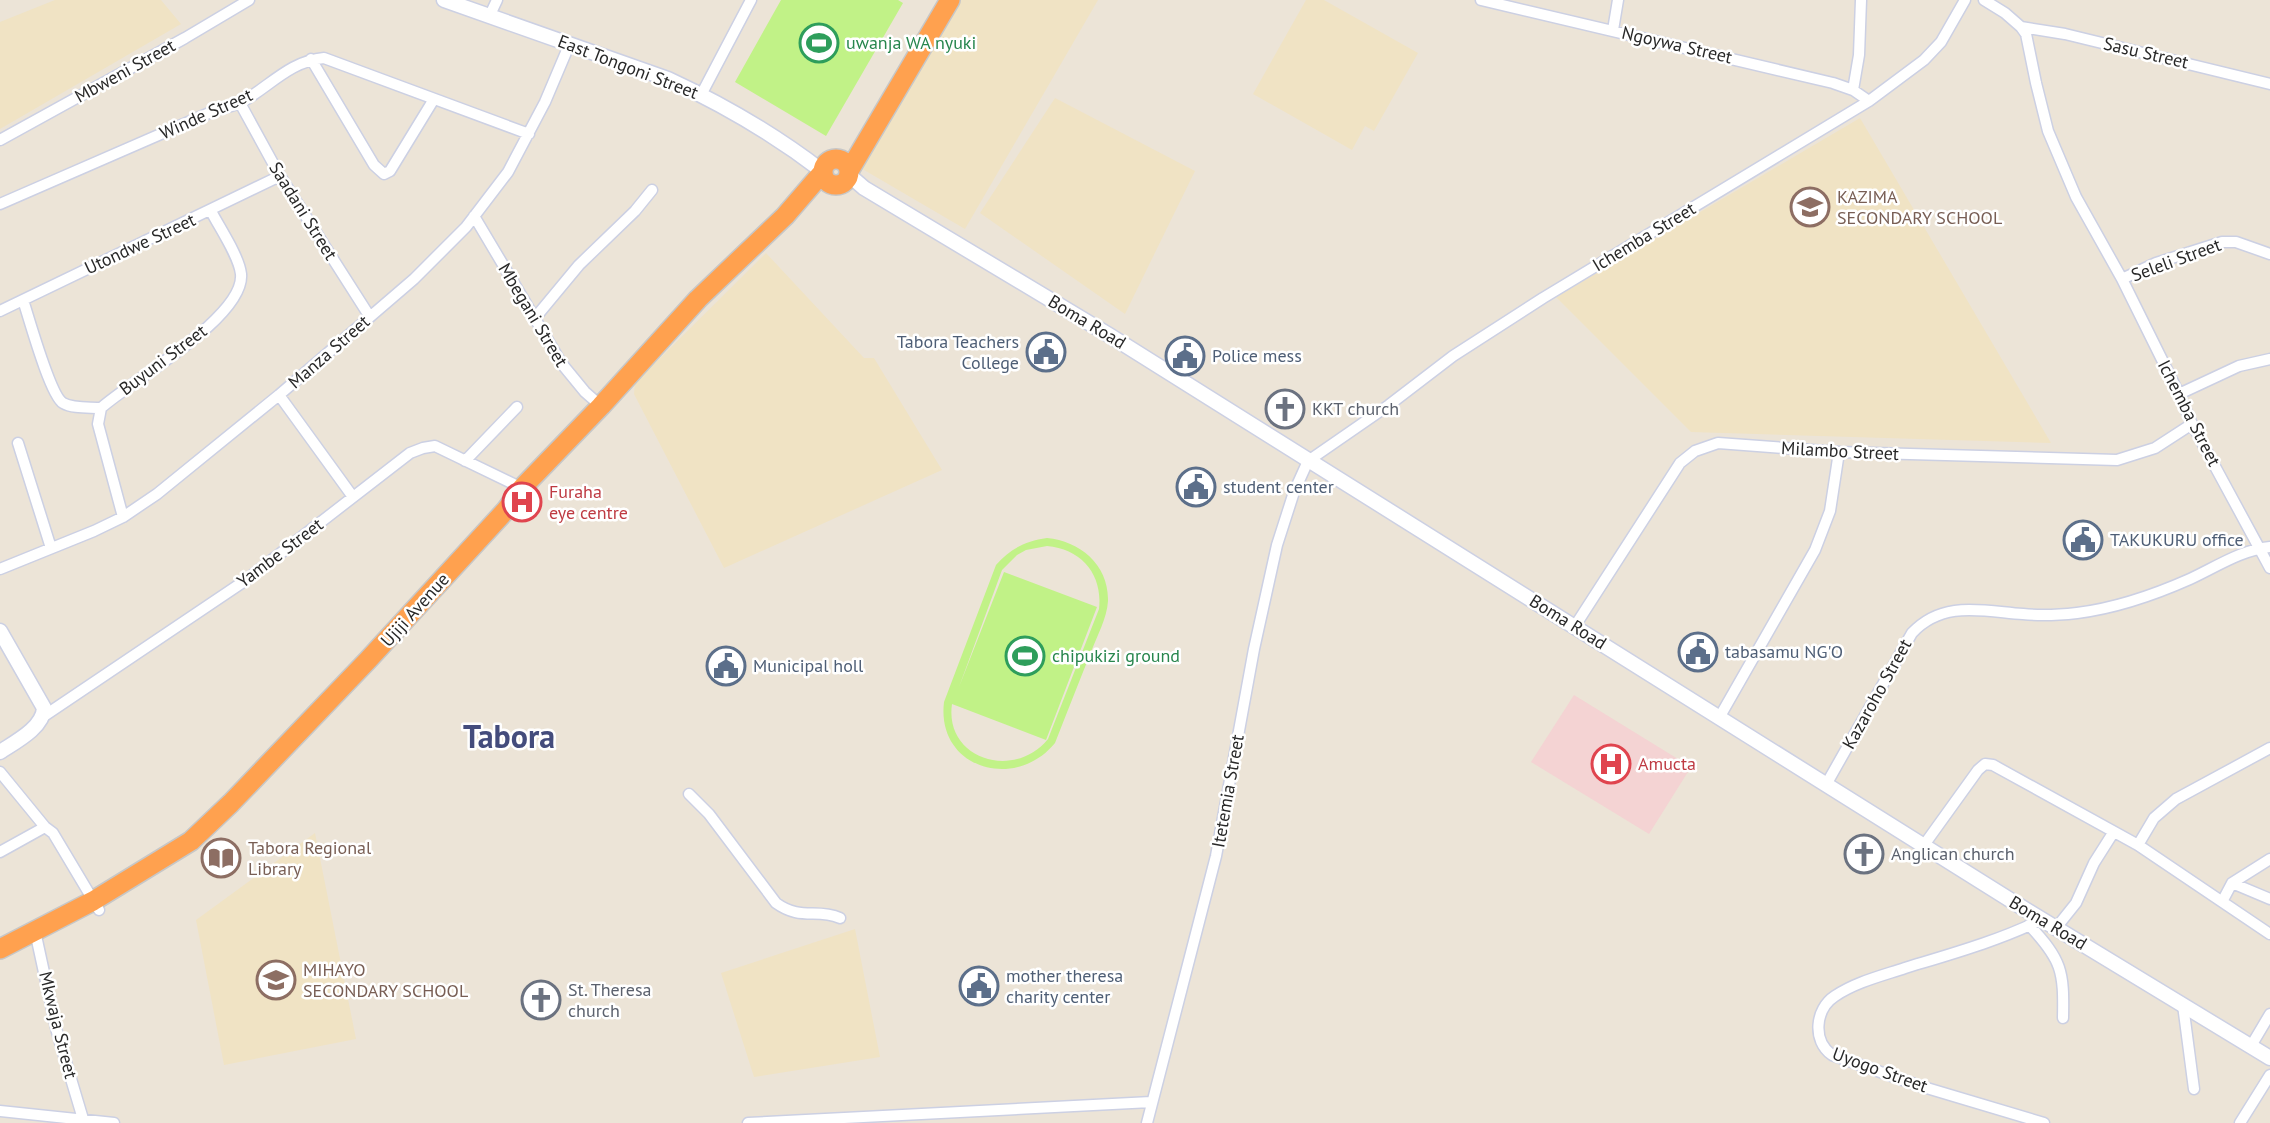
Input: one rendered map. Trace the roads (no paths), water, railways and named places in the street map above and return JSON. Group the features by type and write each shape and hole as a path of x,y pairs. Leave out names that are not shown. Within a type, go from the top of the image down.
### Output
{"highway":[{"path":"835,172 866,141 950,0"},
{"name":"Ujiji Avenue","path":"0,949 37,937 96,905 191,841 368,660 506,510 522,488 698,299 835,172"},
{"path":"0,963 37,937"}],"main road":[{"name":"East Tongoni Street","path":"444,0 668,79 835,172"},
{"name":"Boma Road","path":"835,172 1109,335 1827,783 1924,845 2035,922 2056,928 2270,1058"},
{"path":"0,631 44,708 44,716 26,734 0,752"}],"street":[{"name":"Mbweni Street","path":"0,140 249,0"},
{"path":"490,15 497,0"},
{"path":"701,95 751,0"},
{"name":"Ngoywa Street","path":"1481,0 1833,83 1853,90 1869,101"},
{"path":"1613,30 1618,0"},
{"path":"1853,90 1859,55 1861,0"},
{"name":"Ichemba Street","path":"1308,461 1389,405 1453,356 1542,298 1869,101 1924,60 1941,42 1965,0"},
{"path":"1984,0 2021,26"},
{"name":"Ichemba Street","path":"2021,26 2031,49 2038,96 2048,131 2076,197 2122,279 2192,424 2265,548 2270,568"},
{"name":"Sasu Street","path":"2021,26 2077,37 2270,85"},
{"name":"Manza Street","path":"0,569 123,517 157,494 279,395 414,279 466,227 508,172 529,134 570,43"},
{"path":"434,99 390,171 384,174 374,165 311,60 324,58 529,134"},
{"name":"Winde Street","path":"0,204 216,110 240,103 297,64 311,60"},
{"name":"Saadani Street","path":"240,103 279,176 370,317"},
{"name":"Utondwe Street","path":"0,311 279,176"},
{"path":"535,318 579,265 635,212 652,190"},
{"name":"Buyuni Street","path":"101,408 207,327 226,310 235,296 240,282 239,266 211,211"},
{"name":"Mbegani Street","path":"474,216 562,364 584,392 601,406"},
{"name":"Seleli Street","path":"2122,279 2156,263 2222,242 2236,242 2270,254"},
{"path":"23,300 50,383 58,398 72,406 101,408 98,424 123,517"},
{"path":"2179,394 2239,366 2270,359"},
{"path":"279,395 353,497"},
{"path":"465,461 517,407"},
{"name":"Milambo Street","path":"1575,626 1680,463 1695,451 1718,443 1839,452 2116,460 2155,448 2192,424"},
{"path":"18,443 51,548"},
{"name":"Yambe Street","path":"44,716 246,580 410,453 435,446 522,488"},
{"path":"1719,718 1815,550 1830,511 1839,452"},
{"name":"Itetemia Street","path":"1147,1123 1216,856 1254,649 1277,545 1294,492 1308,461"},
{"name":"Kazaroho Street","path":"1827,783 1912,632 1924,620 1940,613 1971,609 2050,615 2103,609 2129,603 2190,579 2223,562 2265,548"},
{"path":"2138,845 2154,818 2176,799 2270,748"},
{"path":"1924,845 1978,770 1985,764 1993,765 2138,845 2270,933"},
{"path":"0,772 45,827 53,833 96,905"},
{"path":"689,794 709,814 776,903 791,913 833,915 839,918"},
{"path":"0,852 45,827"},
{"path":"2056,928 2076,903 2094,863 2113,833"},
{"path":"2223,900 2232,883 2270,859"},
{"path":"2232,883 2270,900"},
{"path":"2035,922 2060,965 2063,1018"},
{"name":"Uyogo Street","path":"2035,922 1955,953 1858,984 1833,997 1822,1009 1818,1036 1821,1044 1832,1055 1920,1086 2044,1123"},
{"name":"Mkwaja Street","path":"37,937 57,1032 83,1119"},
{"path":"2183,1004 2194,1089"},
{"path":"2250,1046 2270,1014"},
{"path":"2240,1123 2270,1075"},
{"path":"748,1123 872,1119 1151,1102"},
{"path":"0,1111 114,1123"}],"place":[{"name":"uwanja WA nyuki","path":"819,43"},
{"name":"KAZIMA SECONDARY SCHOOL","path":"1810,207"},
{"name":"Tabora Teachers College","path":"1046,352"},
{"name":"Police mess","path":"1185,356"},
{"name":"KKT church","path":"1285,409"},
{"name":"student center","path":"1196,487"},
{"name":"Furaha eye centre","path":"522,502"},
{"name":"TAKUKURU office","path":"2083,540"},
{"name":"tabasamu NG'O","path":"1698,652"},
{"name":"chipukizi ground","path":"1025,656"},
{"name":"Municipal holl","path":"726,666"},
{"name":"Amucta","path":"1611,764"},
{"name":"Anglican church","path":"1864,854"},
{"name":"Tabora Regional Library","path":"221,858"},
{"name":"MIHAYO SECONDARY SCHOOL","path":"276,980"},
{"name":"mother theresa charity center","path":"979,986"},
{"name":"St. Theresa church","path":"541,1000"}],"district":[{"name":"Tabora","path":"509,737"}]}
